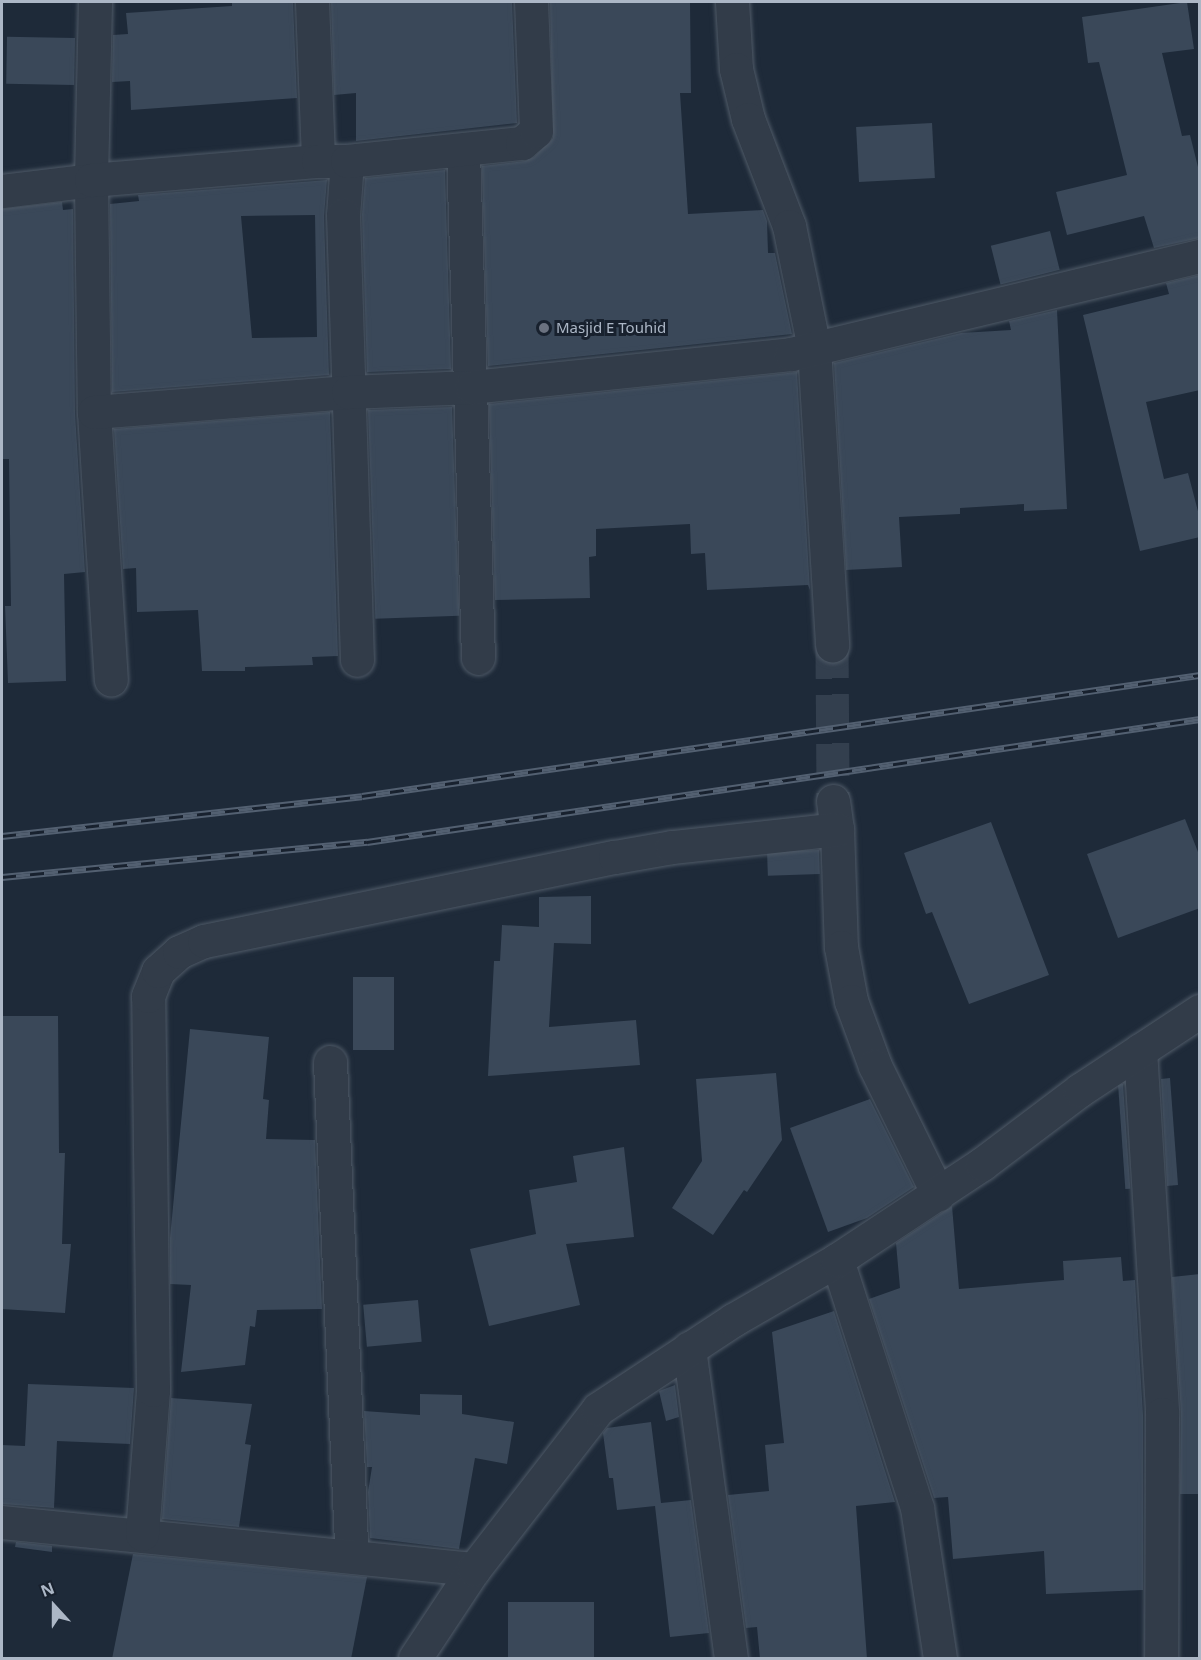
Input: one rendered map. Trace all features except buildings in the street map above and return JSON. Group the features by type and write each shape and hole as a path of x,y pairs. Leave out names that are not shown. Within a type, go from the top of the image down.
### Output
{"street":[{"path":"94,2 91,180 94,412 111,679"},
{"path":"312,2 333,160 343,215 357,660"},
{"path":"2,190 91,180 463,150 522,143 536,130 531,2"},
{"path":"732,2 736,69 748,119 789,226 814,348 832,645"},
{"path":"463,150 472,387 478,658"},
{"path":"94,412 348,392 472,387 791,354 1200,256"},
{"path":"142,1534 153,1390 148,996 158,971 178,952 204,941 835,815 841,947 851,1001 875,1066 938,1194"},
{"path":"415,1659 474,1569 598,1409 689,1347 837,1260 938,1194 1140,1050 1200,1011"},
{"path":"1140,1050 1162,1414 1161,1659"},
{"path":"330,1062 352,1556"},
{"path":"837,1260 917,1508 939,1659"},
{"path":"689,1347 731,1659"},
{"path":"2,1522 142,1534 474,1569"}],"tunnel":[{"path":"832,645 833,801"}],"railway":[{"path":"2,836 362,796 1200,675"},
{"path":"2,877 367,842 1200,719"}],"place":[{"name":"Masjid E Touhid","path":"544,328"}]}
